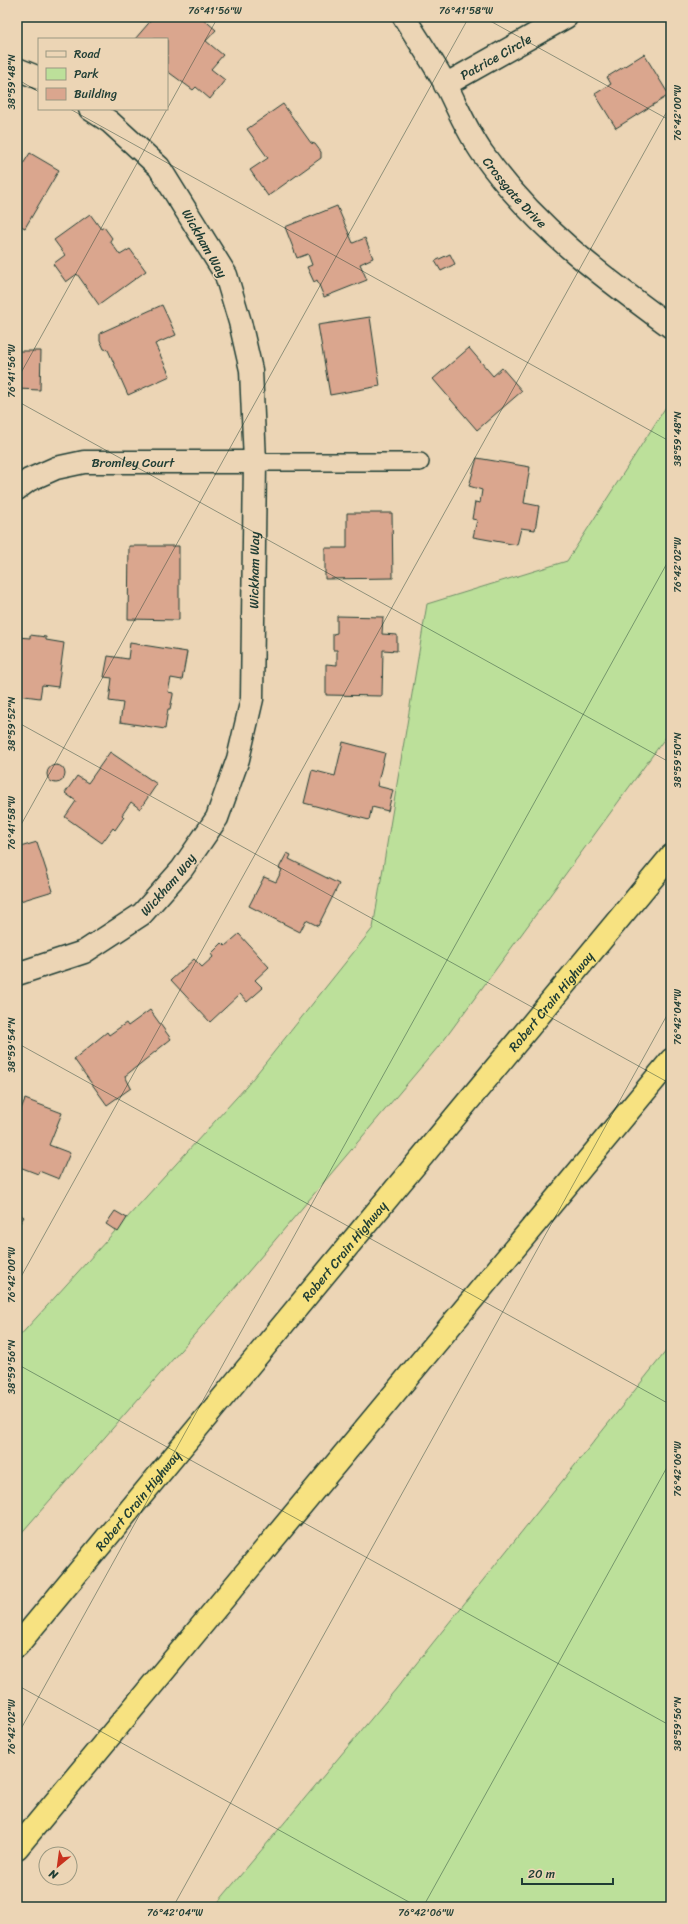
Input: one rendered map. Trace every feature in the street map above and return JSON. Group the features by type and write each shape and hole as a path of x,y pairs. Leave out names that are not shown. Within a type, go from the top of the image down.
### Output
{"highway":[{"name":"Robert Crain Highway","path":"17,1646 671,856"},
{"path":"17,1848 671,1060"}],"street":[{"name":"Crossgate Drive","path":"404,17 445,85 482,152 517,198 553,234 591,268 671,327"},
{"name":"Patrice Circle","path":"445,85 566,17"},
{"path":"17,69 38,78"},
{"name":"Wickham Way","path":"17,974 84,952 142,914 182,869 217,818 238,759 252,699 255,462 251,370 240,322 226,275 159,167 110,122 92,110"},
{"name":"Bromley Court","path":"17,489 30,480 56,468 84,462 255,462"}],"lane":[{"path":"255,462 420,462"}],"green space":[{"path":"671,399 671,730 444,1040 221,1304 17,1538 17,1339 246,1087 373,928 427,604 567,561"},
{"path":"671,1345 671,1907 214,1907 396,1689"}],"building":[{"path":"79,17 92,17 90,21"},
{"path":"154,17 201,17 216,30 206,41 223,55 211,69 225,80 210,99 196,87 193,90 168,72 168,38 136,38"},
{"path":"644,54 669,95 616,128 595,94 611,84 607,77"},
{"path":"283,104 311,143 315,144 321,152 321,158 268,196 250,170 268,158 247,129"},
{"path":"30,153 59,170 25,228 17,224 17,172"},
{"path":"337,206 353,243 365,238 373,258 360,264 367,280 324,297 317,280 314,282 307,267 312,265 308,254 297,258 285,227"},
{"path":"90,214 101,229 104,227 112,238 110,241 120,255 130,249 146,271 99,305 77,274 66,282 53,264 65,255 54,240"},
{"path":"450,254 455,264 441,271 435,261"},
{"path":"162,305 176,335 155,344 170,376 128,395 108,350 104,349 100,340 100,333"},
{"path":"370,317 380,386 330,395 318,325"},
{"path":"469,348 493,376 502,368 522,391 477,430 433,379"},
{"path":"17,351 41,351 40,390 17,389"},
{"path":"477,458 530,467 524,503 539,506 535,530 521,528 517,545 473,537 477,520 472,519 475,502 480,503 482,490 469,486"},
{"path":"347,513 392,513 393,578 325,579 325,548 347,548"},
{"path":"129,546 179,546 179,620 128,619"},
{"path":"337,616 383,617 382,634 397,635 397,651 383,650 382,696 326,695 326,664 337,665 337,650 333,650 333,634 337,633"},
{"path":"30,635 46,637 46,640 64,643 58,687 42,685 40,698 17,695 17,637 30,638"},
{"path":"130,643 187,652 182,680 171,678 168,692 173,693 173,695 170,709 168,709 165,729 120,722 123,703 109,701 112,678 104,677 108,656 128,659"},
{"path":"343,742 385,753 377,786 393,790 388,811 372,807 369,820 304,803 312,770 335,776"},
{"path":"110,752 157,784 140,809 131,802 122,815 124,817 115,830 113,828 102,843 65,817 76,801 65,793 77,776 88,783"},
{"path":"56,765 62,768 65,774 62,780 56,783 50,780 47,774 50,768"},
{"path":"37,842 53,891 17,902 17,848"},
{"path":"287,853 291,855 289,859 339,884 318,926 306,920 300,932 249,906 264,877 276,882 282,870 279,868"},
{"path":"239,934 269,967 255,980 263,988 247,1002 240,994 210,1022 171,980 194,959 202,967 213,957 211,954 222,943 225,946"},
{"path":"150,1010 171,1039 125,1076 131,1088 107,1105 74,1059 107,1032 109,1035 126,1023 128,1026"},
{"path":"25,1099 62,1113 49,1145 70,1153 59,1179 39,1171 38,1174 17,1166 17,1119"},
{"path":"115,1211 127,1218 118,1232 106,1224"},
{"path":"17,1212 24,1217 17,1227"}]}
